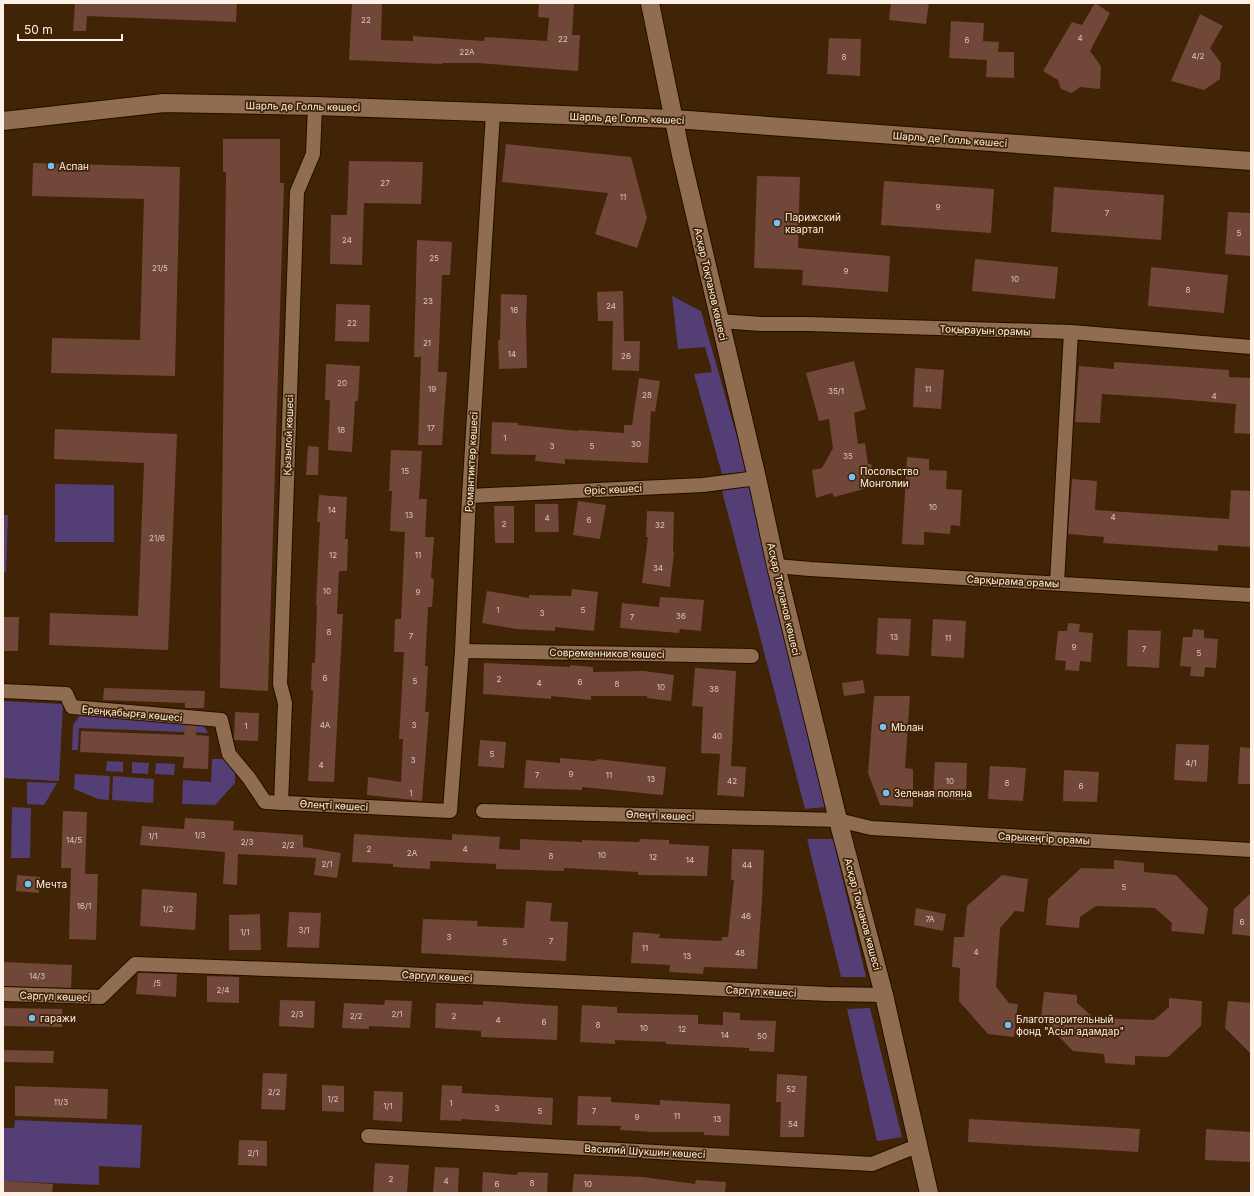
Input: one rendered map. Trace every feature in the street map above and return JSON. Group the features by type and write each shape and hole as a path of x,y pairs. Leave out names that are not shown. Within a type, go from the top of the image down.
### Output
{"street":[{"name":"Асқар Тоқпанов көшесі","path":"650,3 667,94 757,478 776,566 838,820 884,995 917,1146 929,1193"},
{"name":"Шарль де Голль көшесі","path":"3,121 164,103 315,106 674,119 1251,161"},
{"name":"Қызылой көшесі","path":"281,802 285,703 280,684 297,192 313,154 315,106"},
{"name":"Романтиктер көшесі","path":"450,811 462,651 469,496 493,113"},
{"name":"Тоқырауын орамы","path":"719,321 761,324 816,324 1071,332 1251,347"},
{"path":"1056,583 1071,332"},
{"name":"Өріс көшесі","path":"469,496 703,485 757,478"},
{"name":"Сарқырама орамы","path":"776,566 1251,595"},
{"name":"Современников көшесі","path":"462,651 752,656"},
{"name":"Ереңқабырға көшесі","path":"3,691 66,694 72,707 220,720 229,754 249,778 265,802"},
{"name":"Өлеңті көшесі","path":"265,802 450,811"},
{"name":"Өлеңті көшесі","path":"483,811 838,820"},
{"name":"Сарыкеңгір орамы","path":"838,820 871,828 1251,850"},
{"name":"Саргүл көшесі","path":"3,994 101,997 135,964 380,973 820,994 884,995"},
{"name":"Василий Шукшин көшесі","path":"368,1136 872,1164 917,1146"}],"shaded area":[{"path":"672,296 701,311 747,472 722,474 694,374 712,372 705,347 678,349"},
{"path":"55,484 114,485 114,542 55,542"},
{"path":"750,486 826,807 805,809 722,491"},
{"path":"3,515 8,515 6,572 3,572"},
{"path":"3,701 63,704 59,781 3,778"},
{"path":"80,715 199,718 208,733 79,728 78,750 72,750 73,725"},
{"path":"212,759 228,759 235,764 235,783 215,805 182,804 183,780 211,782"},
{"path":"107,761 123,762 123,772 106,771"},
{"path":"132,762 149,763 148,774 132,773"},
{"path":"156,763 175,764 174,775 155,774"},
{"path":"75,774 110,776 109,800 98,799 74,789"},
{"path":"113,776 154,779 153,803 112,800"},
{"path":"27,782 57,783 44,805 27,804"},
{"path":"12,807 31,808 30,858 11,858"},
{"path":"807,839 833,839 866,977 841,977"},
{"path":"870,1008 902,1137 877,1141 847,1009"},
{"path":"15,1120 142,1125 140,1168 99,1166 99,1185 3,1181 3,1128 14,1128"}],"building":[{"path":"75,3 237,3 236,22 87,16 86,31 73,31"},
{"path":"352,3 382,3 381,40 413,41 413,36 484,41 485,37 547,41 549,18 538,17 539,3 574,3 572,35 580,35 578,71 478,63 442,64 349,60"},
{"path":"891,3 929,3 926,24 889,20"},
{"path":"1095,3 1110,13 1090,51 1101,66 1100,89 1080,87 1072,93 1061,89 1058,80 1043,71 1072,22 1082,25"},
{"path":"1200,14 1223,26 1210,48 1221,63 1220,79 1204,90 1171,81"},
{"path":"951,21 984,23 983,41 999,42 998,52 1014,52 1014,78 986,77 987,60 949,58"},
{"path":"829,38 861,39 860,76 827,74"},
{"path":"223,139 280,139 280,183 284,183 268,691 220,688 226,172 223,172"},
{"path":"506,144 631,157 647,218 637,248 595,234 608,193 502,182"},
{"path":"349,161 423,162 421,204 364,203 362,265 330,264 331,215 347,215"},
{"path":"33,163 180,167 175,376 51,373 52,338 140,340 144,199 32,196"},
{"path":"757,176 800,177 798,248 890,256 888,292 802,285 803,270 754,268"},
{"path":"884,181 994,189 991,233 881,225"},
{"path":"1054,187 1164,195 1161,240 1051,232"},
{"path":"1228,212 1251,213 1251,256 1225,254"},
{"path":"417,240 452,242 450,275 442,275 438,372 447,372 442,445 418,445 421,357 414,357"},
{"path":"975,259 1058,267 1055,299 972,291"},
{"path":"1151,267 1228,275 1224,313 1148,306"},
{"path":"623,291 624,341 640,341 639,371 612,370 613,321 598,321 597,292"},
{"path":"501,294 527,295 527,368 499,369 498,340 500,340"},
{"path":"336,304 370,305 369,342 335,341"},
{"path":"854,361 866,409 854,413 858,444 865,443 868,464 871,464 873,472 864,489 834,497 832,493 816,498 812,470 822,468 833,448 829,419 819,421 806,373"},
{"path":"1114,362 1229,370 1229,377 1251,378 1251,434 1234,433 1236,404 1164,398 1102,394 1100,423 1075,422 1079,366 1114,369"},
{"path":"326,364 360,366 358,401 355,401 352,452 328,450 330,400 325,400"},
{"path":"915,368 944,370 941,409 913,407"},
{"path":"639,378 660,381 655,412 651,411 648,463 565,459 565,464 535,461 536,455 491,454 492,422 518,423 518,425 578,431 624,433 624,425 632,425"},
{"path":"55,429 177,434 168,650 49,645 50,613 138,616 144,463 54,459"},
{"path":"308,446 319,447 318,475 306,475"},
{"path":"391,450 422,451 419,499 427,499 425,537 434,537 431,578 434,579 432,607 428,607 425,666 428,666 425,712 429,712 422,801 367,795 368,777 401,782 403,739 399,739 404,652 394,652 395,619 401,619 405,532 390,531 392,491 389,491"},
{"path":"907,457 929,459 929,470 947,471 946,489 962,490 960,526 951,525 950,534 924,532 924,545 902,544"},
{"path":"1072,479 1097,481 1095,510 1169,515 1229,519 1231,490 1251,491 1251,547 1218,545 1218,551 1103,543 1104,537 1068,534"},
{"path":"319,495 347,497 345,539 348,539 347,571 339,571 337,614 343,614 334,782 308,781 313,691 311,690 312,663 315,663 320,522 317,522"},
{"path":"578,501 606,505 600,539 573,535"},
{"path":"535,504 558,504 559,532 535,532"},
{"path":"494,506 514,506 514,543 495,543"},
{"path":"647,511 674,512 674,552 670,587 642,583 648,537 646,537"},
{"path":"572,589 598,592 594,631 555,627 555,631 516,629 482,623 487,591 529,598 529,595 571,596"},
{"path":"660,597 704,600 701,631 680,629 679,633 620,628 622,603 659,607"},
{"path":"3,617 19,617 18,651 3,651"},
{"path":"878,618 911,619 909,656 876,654"},
{"path":"933,619 966,621 964,658 931,656"},
{"path":"1068,623 1080,624 1079,632 1093,633 1091,662 1080,661 1079,671 1065,670 1066,661 1055,660 1058,631 1067,631"},
{"path":"1193,629 1204,630 1204,638 1218,639 1216,668 1205,667 1204,677 1190,676 1191,667 1180,666 1183,637 1192,637"},
{"path":"1128,630 1161,631 1159,668 1127,666"},
{"path":"484,663 570,667 570,665 593,667 593,672 644,671 674,675 671,701 647,698 647,696 591,696 591,700 551,696 551,699 483,694"},
{"path":"695,668 736,671 731,766 746,767 744,797 717,795 720,754 701,753 703,707 692,706"},
{"path":"863,680 865,693 844,696 842,683"},
{"path":"104,688 205,691 204,708 185,708 185,703 103,700"},
{"path":"874,696 910,696 905,768 913,769 913,807 880,805 868,773"},
{"path":"235,712 259,713 258,741 234,740"},
{"path":"185,725 197,726 196,735 209,736 208,769 183,768 184,757 80,752 81,731 184,735"},
{"path":"480,740 506,742 504,768 478,766"},
{"path":"1176,744 1209,745 1207,782 1174,780"},
{"path":"1240,747 1251,748 1251,784 1238,784"},
{"path":"560,758 596,761 597,759 666,767 663,795 582,787 582,790 524,788 526,760 560,763"},
{"path":"935,762 967,763 966,800 933,798"},
{"path":"990,766 1026,768 1023,801 988,799"},
{"path":"1064,770 1099,772 1097,802 1063,801"},
{"path":"63,811 87,812 85,874 98,874 96,940 69,939 71,868 61,868"},
{"path":"185,818 234,821 233,830 303,835 303,847 341,853 337,878 314,875 316,858 238,854 237,885 223,884 225,852 140,845 142,826 184,829"},
{"path":"354,834 452,840 452,834 500,837 499,849 520,850 520,839 582,842 582,840 639,842 640,839 669,840 669,844 709,846 707,876 638,875 638,872 564,868 564,871 496,869 496,864 430,861 430,869 393,867 393,864 352,862"},
{"path":"732,849 764,850 757,969 704,967 703,974 669,972 670,965 631,963 633,932 660,934 659,938 722,941 722,937 728,937 734,880 731,880"},
{"path":"1114,860 1144,863 1144,872 1176,875 1208,908 1204,934 1171,931 1172,923 1155,908 1096,906 1080,917 1079,928 1046,925 1048,899 1081,868 1114,869"},
{"name":"Мечта","path":"17,875 40,877 39,893 16,891"},
{"path":"1002,875 1028,879 1024,912 1015,911 1000,928 996,987 1009,1003 1018,1004 1014,1037 988,1034 959,1001 960,968 952,967 954,937 964,937 967,906"},
{"path":"142,889 197,893 195,930 140,926"},
{"path":"1251,893 1251,936 1232,934 1234,909"},
{"path":"526,901 552,903 550,921 568,922 566,961 421,953 423,919 478,921 477,926 524,928"},
{"path":"916,908 946,914 943,931 914,925"},
{"path":"289,912 321,913 319,948 287,947"},
{"path":"260,914 261,950 229,950 229,915"},
{"path":"3,962 72,965 71,988 3,986"},
{"path":"138,973 177,974 176,997 136,994"},
{"path":"207,976 239,977 239,1003 207,1002"},
{"path":"1044,992 1077,995 1077,1003 1094,1018 1154,1020 1169,1007 1169,998 1202,1001 1201,1026 1168,1057 1135,1056 1135,1065 1105,1063 1104,1054 1073,1051 1041,1018"},
{"path":"280,1000 315,1001 314,1028 279,1026"},
{"path":"385,1000 412,1001 410,1028 369,1026 369,1029 342,1028 344,1003 384,1005"},
{"path":"483,1001 558,1006 557,1040 481,1037 481,1031 435,1028 436,1003 483,1005"},
{"path":"1228,1001 1251,1003 1251,1054 1225,1028"},
{"path":"582,1005 617,1007 617,1013 698,1015 698,1024 723,1025 723,1012 740,1013 740,1020 776,1021 774,1052 749,1051 749,1048 666,1044 666,1042 615,1040 615,1044 580,1042"},
{"name":"гаражи","path":"3,1008 62,1009 62,1027 3,1026"},
{"path":"3,1050 54,1051 53,1063 3,1062"},
{"path":"263,1073 287,1074 285,1110 261,1109"},
{"path":"777,1074 807,1076 804,1137 780,1137 781,1102 776,1102"},
{"path":"322,1085 344,1086 344,1112 322,1111"},
{"path":"442,1085 462,1086 462,1093 553,1098 552,1125 461,1119 461,1121 440,1120"},
{"path":"15,1086 108,1089 107,1119 15,1116"},
{"path":"374,1091 403,1092 402,1122 373,1120"},
{"path":"578,1096 611,1097 611,1102 660,1105 660,1100 730,1104 729,1136 704,1135 704,1132 652,1132 620,1130 621,1126 577,1125"},
{"path":"969,1119 1140,1129 1138,1152 968,1142"},
{"path":"1206,1129 1251,1132 1251,1162 1205,1160"},
{"path":"239,1140 267,1141 267,1166 238,1165"},
{"path":"375,1163 409,1165 407,1193 373,1193"},
{"path":"435,1167 459,1168 458,1193 433,1193"},
{"path":"483,1172 517,1175 518,1172 548,1173 547,1193 482,1193"},
{"path":"574,1174 643,1177 695,1184 696,1180 726,1182 725,1193 572,1193"},
{"path":"3,1181 53,1184 52,1193 3,1193"}],"place":[{"name":"Аспан","path":"51,166"},
{"name":"Парижский квартал","path":"777,223"},
{"name":"Посольство Монголии","path":"852,477"},
{"name":"Мbлан","path":"883,727"},
{"name":"Зеленая поляна","path":"886,793"},
{"name":"Мечта","path":"28,884"},
{"name":"гаражи","path":"32,1018"},
{"name":"Благотворительный фонд \"Асыл адамдар\"","path":"1008,1025"}]}
